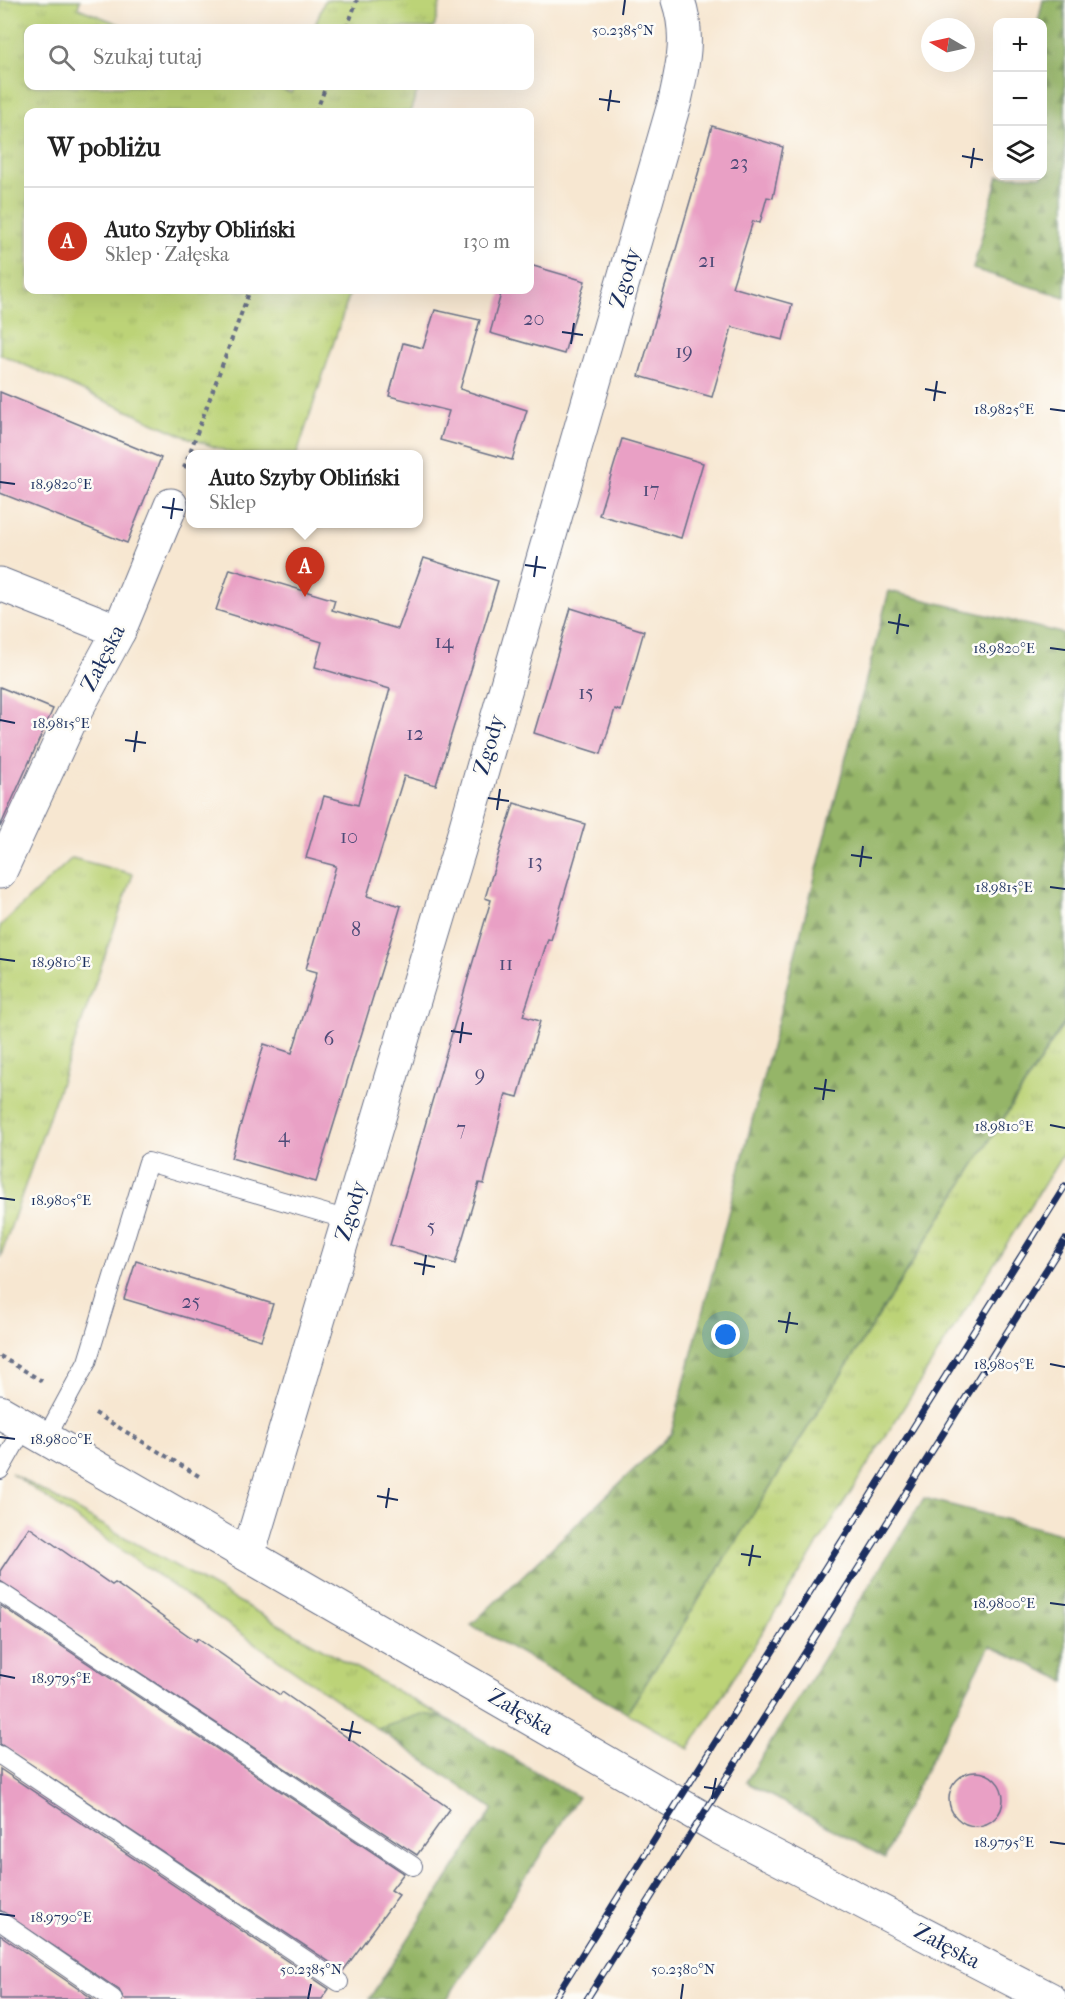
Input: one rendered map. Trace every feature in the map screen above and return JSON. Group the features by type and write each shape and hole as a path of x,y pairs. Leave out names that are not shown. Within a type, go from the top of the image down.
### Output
{"street":[{"name":"Zgody","path":"249,1555 491,740 675,101 686,51 685,21 678,0"},
{"name":"Załęska","path":"3,860 69,723 119,631 171,505"},
{"path":"0,584 119,631"},
{"name":"Załęska","path":"24,1425 720,1828 1038,1997"}],"lane":[{"path":"0,1470 24,1425 68,1397 87,1362 148,1162 348,1220"},
{"path":"0,1592 413,1866"},
{"path":"0,1755 339,1982"},
{"path":"0,1921 113,1999"}],"path":[{"path":"348,24 357,0"},
{"path":"318,108 324,90"},
{"path":"191,450 249,294"},
{"path":"171,505 186,464"},
{"path":"0,1356 202,1478"}],"green space":[{"path":"0,0 80,0 78,8 119,24 24,24 24,90 282,90 291,93 292,90 418,90 411,108 24,108 24,294 350,294 298,450 223,450 184,436 0,354"},
{"path":"325,0 441,0 435,24 316,24"},
{"path":"1043,0 1065,0 1065,297 973,269 997,180 1047,180 1047,18 1039,18"},
{"path":"889,591 1065,634 1065,1021 627,1713 471,1625 671,1434"},
{"path":"72,858 133,874 0,1258 0,926"},
{"path":"1065,1022 1065,1151 689,1749 627,1713"},
{"path":"11,1473 452,1722 424,1718 378,1729"},
{"path":"924,1498 1065,1535 1065,1681 990,1646 898,1824 885,1858 746,1782"},
{"path":"421,1714 437,1716 452,1722 578,1797 447,1999 369,1999 493,1809 378,1729"}],"building":[{"path":"712,126 783,147 773,198 767,197 760,223 753,221 732,287 792,304 783,340 732,327 712,397 639,376"},
{"path":"534,266 585,281 564,354 490,333 501,294 534,294"},
{"path":"435,310 480,320 460,389 527,410 512,460 440,440 449,411 389,396 403,343 423,348"},
{"path":"0,392 161,458 127,543 0,493"},
{"path":"622,439 703,463 681,538 599,515"},
{"path":"424,558 498,581 436,785 404,776 367,896 401,906 316,1182 231,1158 264,1044 292,1053 317,972 306,969 336,866 306,858 324,796 358,805 390,689 315,667 322,642 216,610 230,569 335,600 332,610 398,629"},
{"path":"571,608 644,631 621,711 615,709 601,754 534,733"},
{"path":"0,687 53,709 0,827"},
{"path":"514,803 585,824 551,940 548,939 523,1016 540,1021 518,1097 506,1094 484,1184 479,1183 455,1264 390,1245 491,900 485,898"},
{"path":"136,1261 273,1304 261,1340 124,1299"},
{"path":"29,1527 112,1585 115,1583 196,1641 198,1638 280,1695 282,1692 450,1809 417,1855 0,1581 0,1571"},
{"path":"0,1605 404,1873 391,1890 399,1895 343,1971 0,1744"},
{"path":"0,1769 329,1989 322,1999 124,1999 119,1990 0,1910"},
{"path":"971,1772 981,1772 991,1776 999,1784 1003,1799 999,1814 991,1822 981,1826 971,1826 961,1822 953,1814 949,1804 949,1794 953,1784 961,1776"},
{"path":"0,1935 93,1999 0,1999"}],"railway":[{"path":"554,1999 1065,1186"},
{"path":"587,1999 1065,1240"}],"place":[{"name":"Auto Szyby Obliński","path":"305,597"}]}
